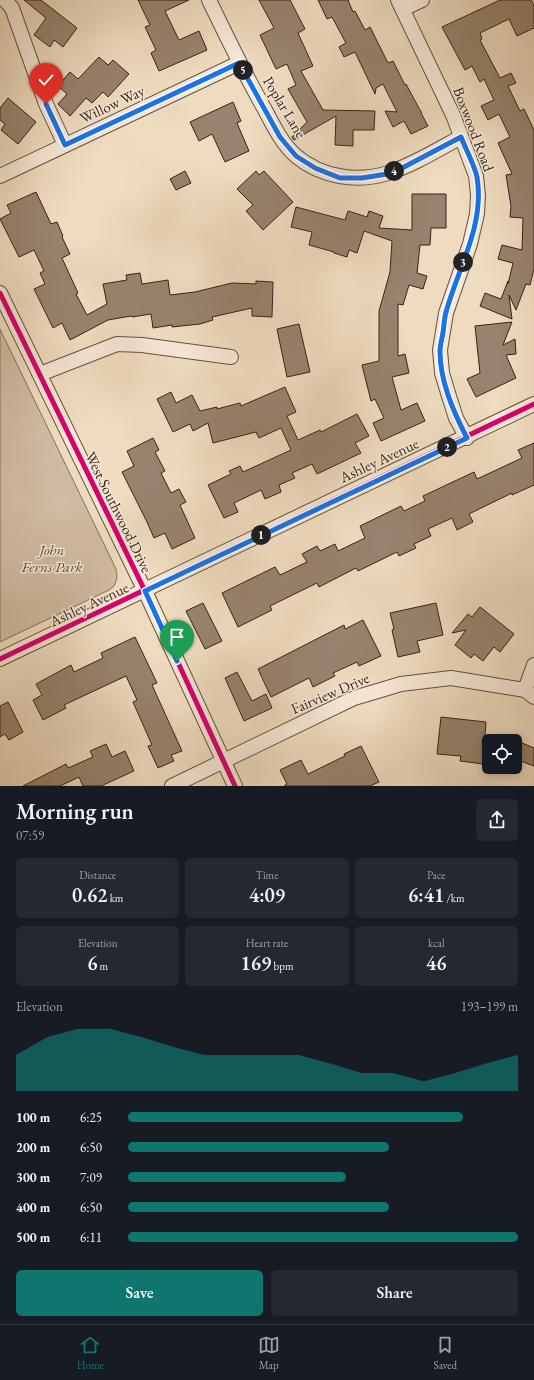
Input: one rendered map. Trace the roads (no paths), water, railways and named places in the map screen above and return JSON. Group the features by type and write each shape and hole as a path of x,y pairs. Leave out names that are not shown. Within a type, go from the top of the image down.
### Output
{"street":[{"path":"5,0 12,8 46,104 65,145"},
{"name":"Poplar Lane","path":"209,0 239,63 280,137 296,156 315,168 340,178 362,178 387,174 404,167 461,137"},
{"path":"401,5 422,0"},
{"name":"Boxwood Road","path":"401,5 453,114 476,176 478,195 477,214 470,244 446,313 440,350 442,373 448,393 456,418 467,438"},
{"name":"Willow Way","path":"0,176 239,63"},
{"name":"West Southwood Drive","path":"0,293 133,570 145,591 235,786"},
{"path":"40,374 117,344 142,345 231,357"},
{"name":"Ashley Avenue","path":"0,659 467,438 534,404"},
{"path":"529,694 534,665"},
{"name":"Fairview Drive","path":"172,786 354,698 401,684 451,678 529,694"}],"park label":[{"name":"John Ferns Park","path":"52,558"}]}
